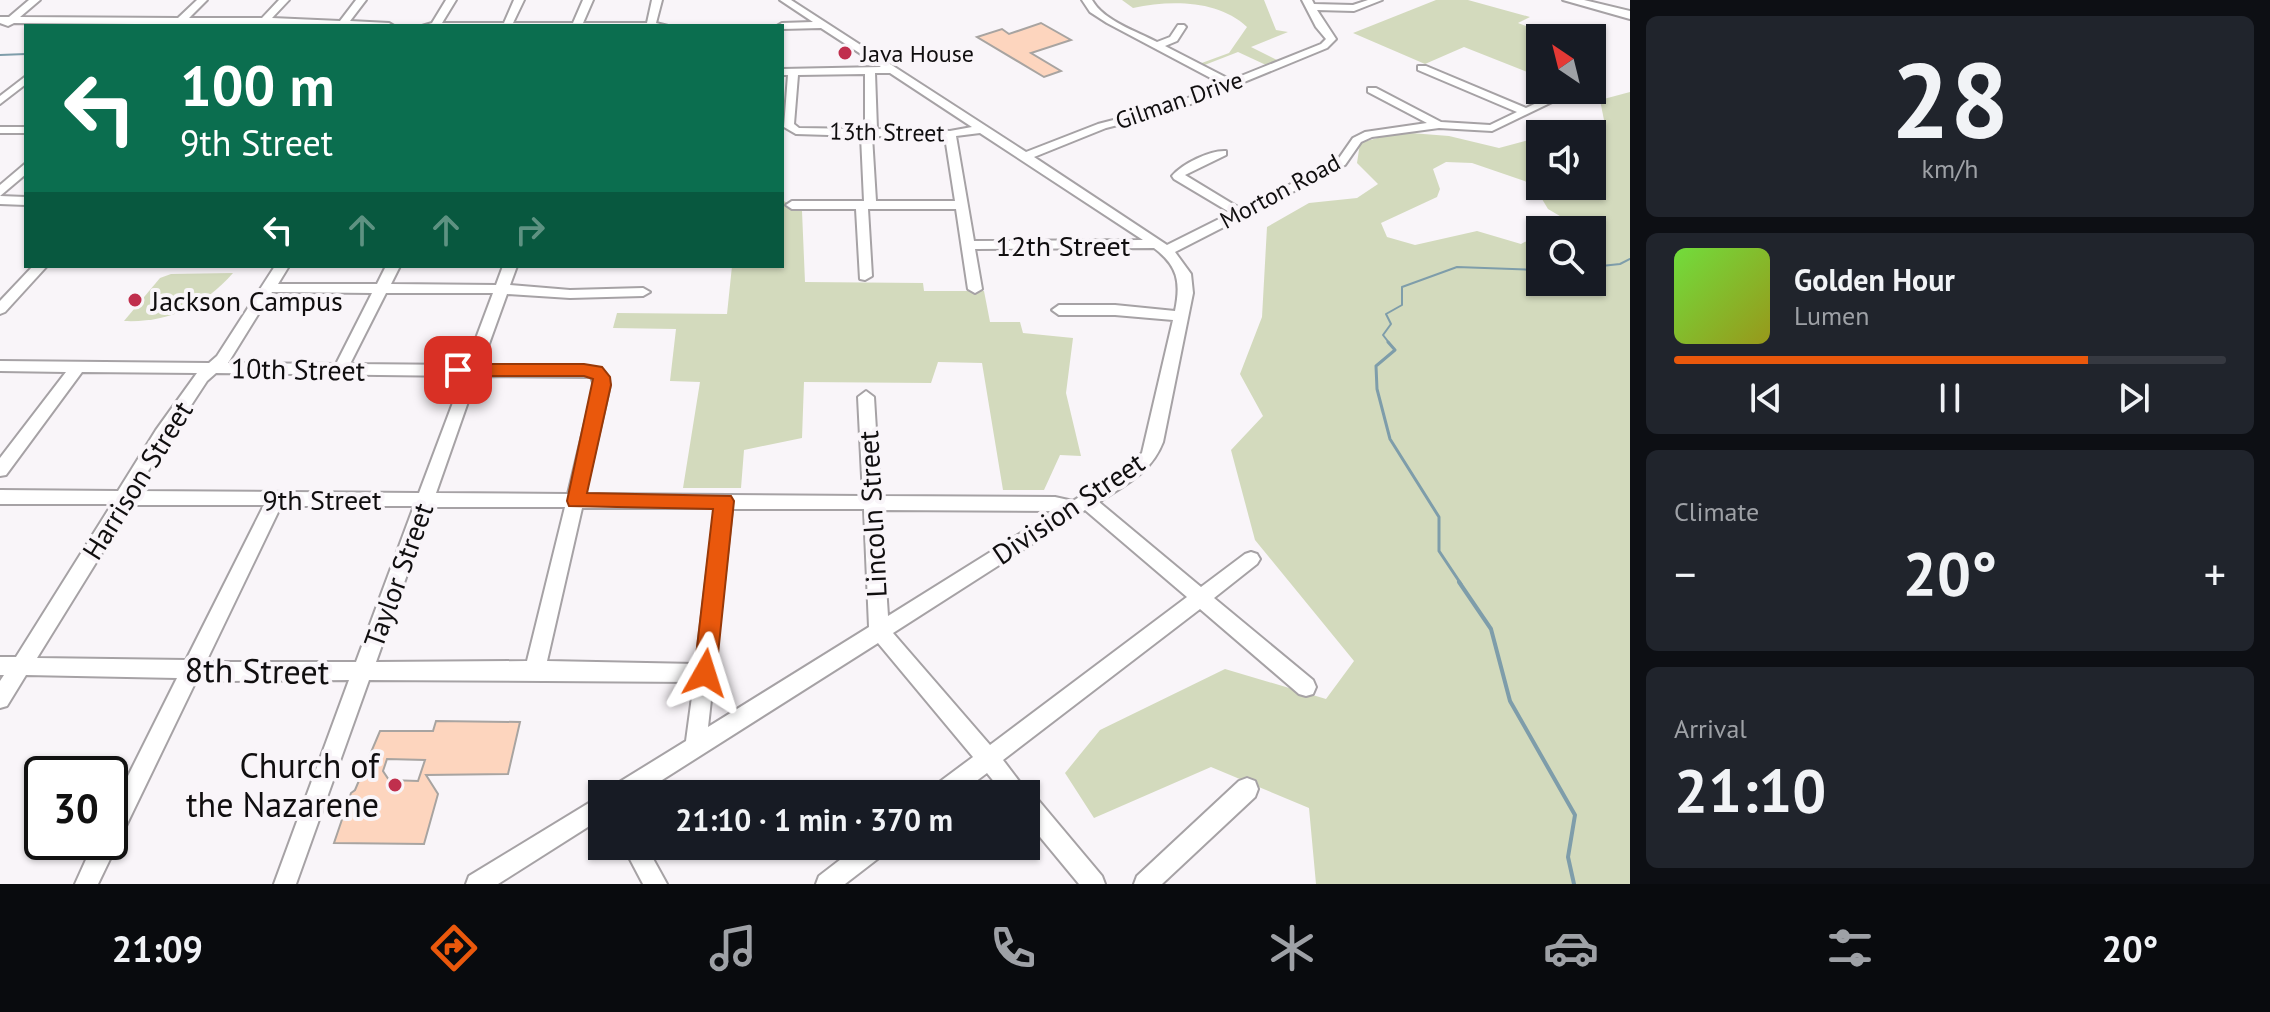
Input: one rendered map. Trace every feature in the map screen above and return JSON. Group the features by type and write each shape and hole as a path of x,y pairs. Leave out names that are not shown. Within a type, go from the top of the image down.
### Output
{"highway":[{"path":"1569,0 1630,13"},
{"path":"1584,0 1630,13"}],"street":[{"path":"0,29 35,0"},
{"path":"180,21 202,0"},
{"path":"0,20 263,24 284,0"},
{"path":"343,24 361,0"},
{"path":"436,24 451,0"},
{"path":"508,24 519,0"},
{"path":"578,24 588,0"},
{"path":"651,24 657,0"},
{"name":"Division Street","path":"643,780 1080,505 1149,457 1159,428 1182,316 1186,277 1181,266 1162,247 785,0"},
{"path":"1087,0 1105,18 1231,84"},
{"path":"1309,4 1354,8 1377,0"},
{"name":"Gilman Drive","path":"1024,157 1102,126 1160,112 1324,46 1331,39 1309,4"},
{"path":"784,26 824,25"},
{"path":"1154,46 1174,39 1181,27"},
{"path":"1422,68 1526,112"},
{"path":"787,72 892,70"},
{"name":"13th Street","path":"787,72 788,125 791,129 950,134 982,129"},
{"path":"865,276 870,72"},
{"path":"0,101 24,81"},
{"path":"1372,90 1439,125"},
{"name":"Morton Road","path":"1162,247 1341,163 1357,140 1363,137 1439,125 1492,128 1543,104"},
{"path":"0,130 24,130"},
{"path":"950,134 975,289"},
{"path":"1222,153 1178,176 1239,213"},
{"path":"0,192 24,169"},
{"path":"0,200 24,201"},
{"name":"12th Street","path":"792,205 961,205"},
{"name":"12th Street","path":"969,245 1162,247"},
{"path":"0,309 38,268"},
{"name":"Harrison Street","path":"0,699 126,498 130,483 202,377 222,360 281,268"},
{"path":"340,370 392,268"},
{"name":"Taylor Street","path":"285,884 509,268"},
{"path":"0,287 20,287"},
{"path":"268,288 501,289 570,294 643,292"},
{"path":"1059,310 1115,310 1182,316"},
{"name":"10th Street","path":"0,366 596,372 602,385 576,501"},
{"path":"0,470 78,366"},
{"name":"Lincoln Street","path":"866,397 879,630"},
{"name":"9th Street","path":"0,497 872,501 1080,505"},
{"path":"128,798 276,499"},
{"path":"535,670 576,501"},
{"path":"696,747 724,501"},
{"path":"1080,505 1201,598 1306,687"},
{"path":"960,780 1251,559"},
{"path":"879,630 1006,780"},
{"name":"8th Street","path":"0,666 220,672 535,670 705,673"},
{"path":"1145,884 1247,789"},
{"path":"477,884 588,815"},
{"path":"1040,820 1094,884"},
{"path":"86,884 97,860"},
{"path":"642,860 656,884"},
{"path":"827,884 858,860"}],"green space":[{"path":"1122,0 1264,0 1276,30 1288,32 1251,47 1277,60 1266,65 1238,52 1202,66 1199,64 1229,53 1247,27 1235,18 1208,7 1178,3 1133,8"},
{"path":"1436,0 1468,0 1530,17 1518,23 1526,26 1526,71 1464,47 1425,64 1353,33"},
{"path":"1630,92 1630,884 1316,884 1309,808 1211,767 1094,818 1065,773 1100,730 1225,669 1326,699 1354,661 1255,540 1231,450 1263,416 1240,374 1262,317 1267,227 1309,203 1357,198 1378,184 1357,163 1360,143 1398,132 1449,136 1499,148 1526,141 1526,182 1472,163 1446,162 1433,169 1440,189 1437,197 1381,223 1387,237 1415,245 1477,231 1521,244 1526,241 1526,296 1606,296 1606,216 1560,216 1548,209 1543,200 1606,200 1601,104 1606,104 1606,98"},
{"path":"784,201 802,211 805,282 923,283 924,291 984,291 990,322 1020,322 1023,333 1073,338 1066,393 1081,456 1060,455 1044,490 1003,490 982,363 938,362 931,383 804,382 802,438 744,450 741,488 683,488 700,382 670,381 676,329 613,328 617,313 727,314 732,268 784,268"},
{"path":"233,273 210,295 184,310 156,319 124,321 160,278 171,274"}],"building":[{"path":"1041,23 1071,40 1031,53 1061,71 1044,77 977,37 1002,29 1009,34"},
{"name":"Church of the Nazarene","path":"436,721 520,722 508,774 426,775 438,794 424,844 334,843 351,793 380,731 433,731","holes":["387,759 425,760 418,781 389,780 383,771"]}],"waterway":[{"path":"0,55 24,54"},
{"path":"1606,266 1630,259"},
{"path":"1390,344 1383,335 1391,324 1386,314 1402,305 1402,287 1457,267 1526,269"},
{"path":"1388,342 1395,350 1376,366 1377,389 1390,439 1439,517 1439,551 1461,584"},
{"path":"1459,582 1491,629 1510,701 1575,815 1568,857 1574,884"}],"place":[{"name":"Java House","path":"845,53"},
{"name":"Jackson Campus","path":"135,300"},
{"name":"Church of the Nazarene","path":"395,785"}],"route":[{"path":"458,370 584,370 596,372 601,377 603,381 576,501 724,501 705,673"}]}
